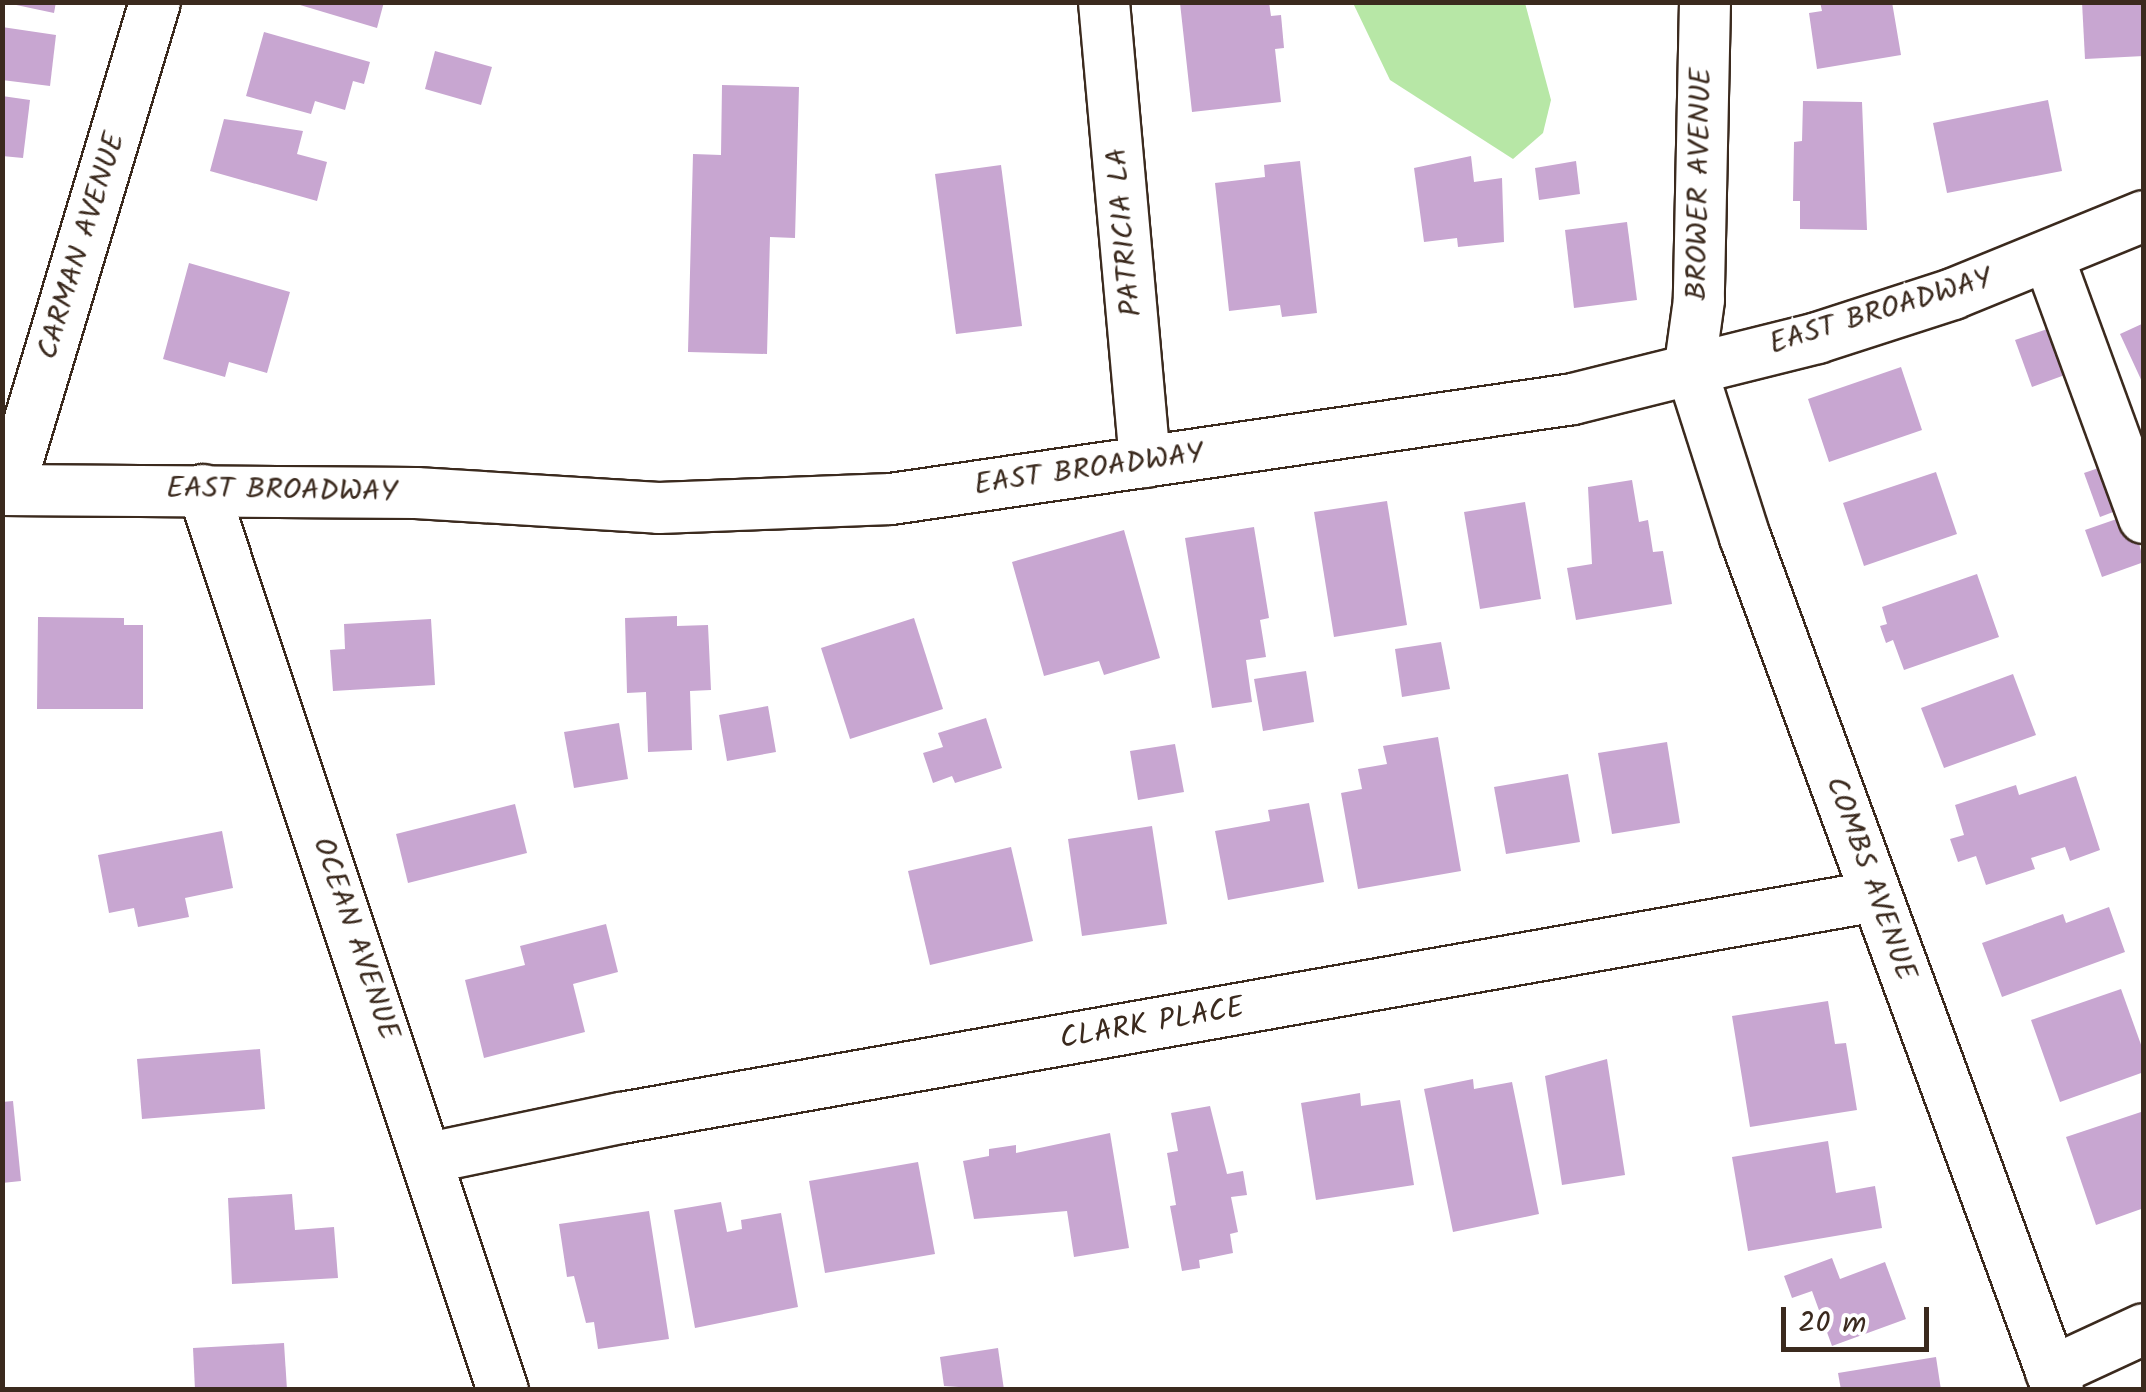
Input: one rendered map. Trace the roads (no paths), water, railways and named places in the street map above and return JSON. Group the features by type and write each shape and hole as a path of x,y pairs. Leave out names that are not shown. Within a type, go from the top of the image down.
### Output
{"street":[{"name":"CARMAN AVENUE","path":"6,490 155,2"},
{"name":"PATRICIA LA","path":"1104,2 1145,462"},
{"name":"BROWER AVENUE","path":"1690,366 1699,300 1704,2"},
{"name":"EAST BROADWAY","path":"6,490 416,492 658,508 890,499 1573,400 1690,366 1818,338 2048,256 2144,216"},
{"path":"2048,256 2144,518"},
{"name":"COMBS AVENUE","path":"1690,366 1876,896 2054,1381"},
{"name":"OCEAN AVENUE","path":"203,490 504,1390"},
{"name":"CLARK PLACE","path":"429,1158 621,1118 1876,896"},
{"path":"2054,1381 2144,1329"}]}
